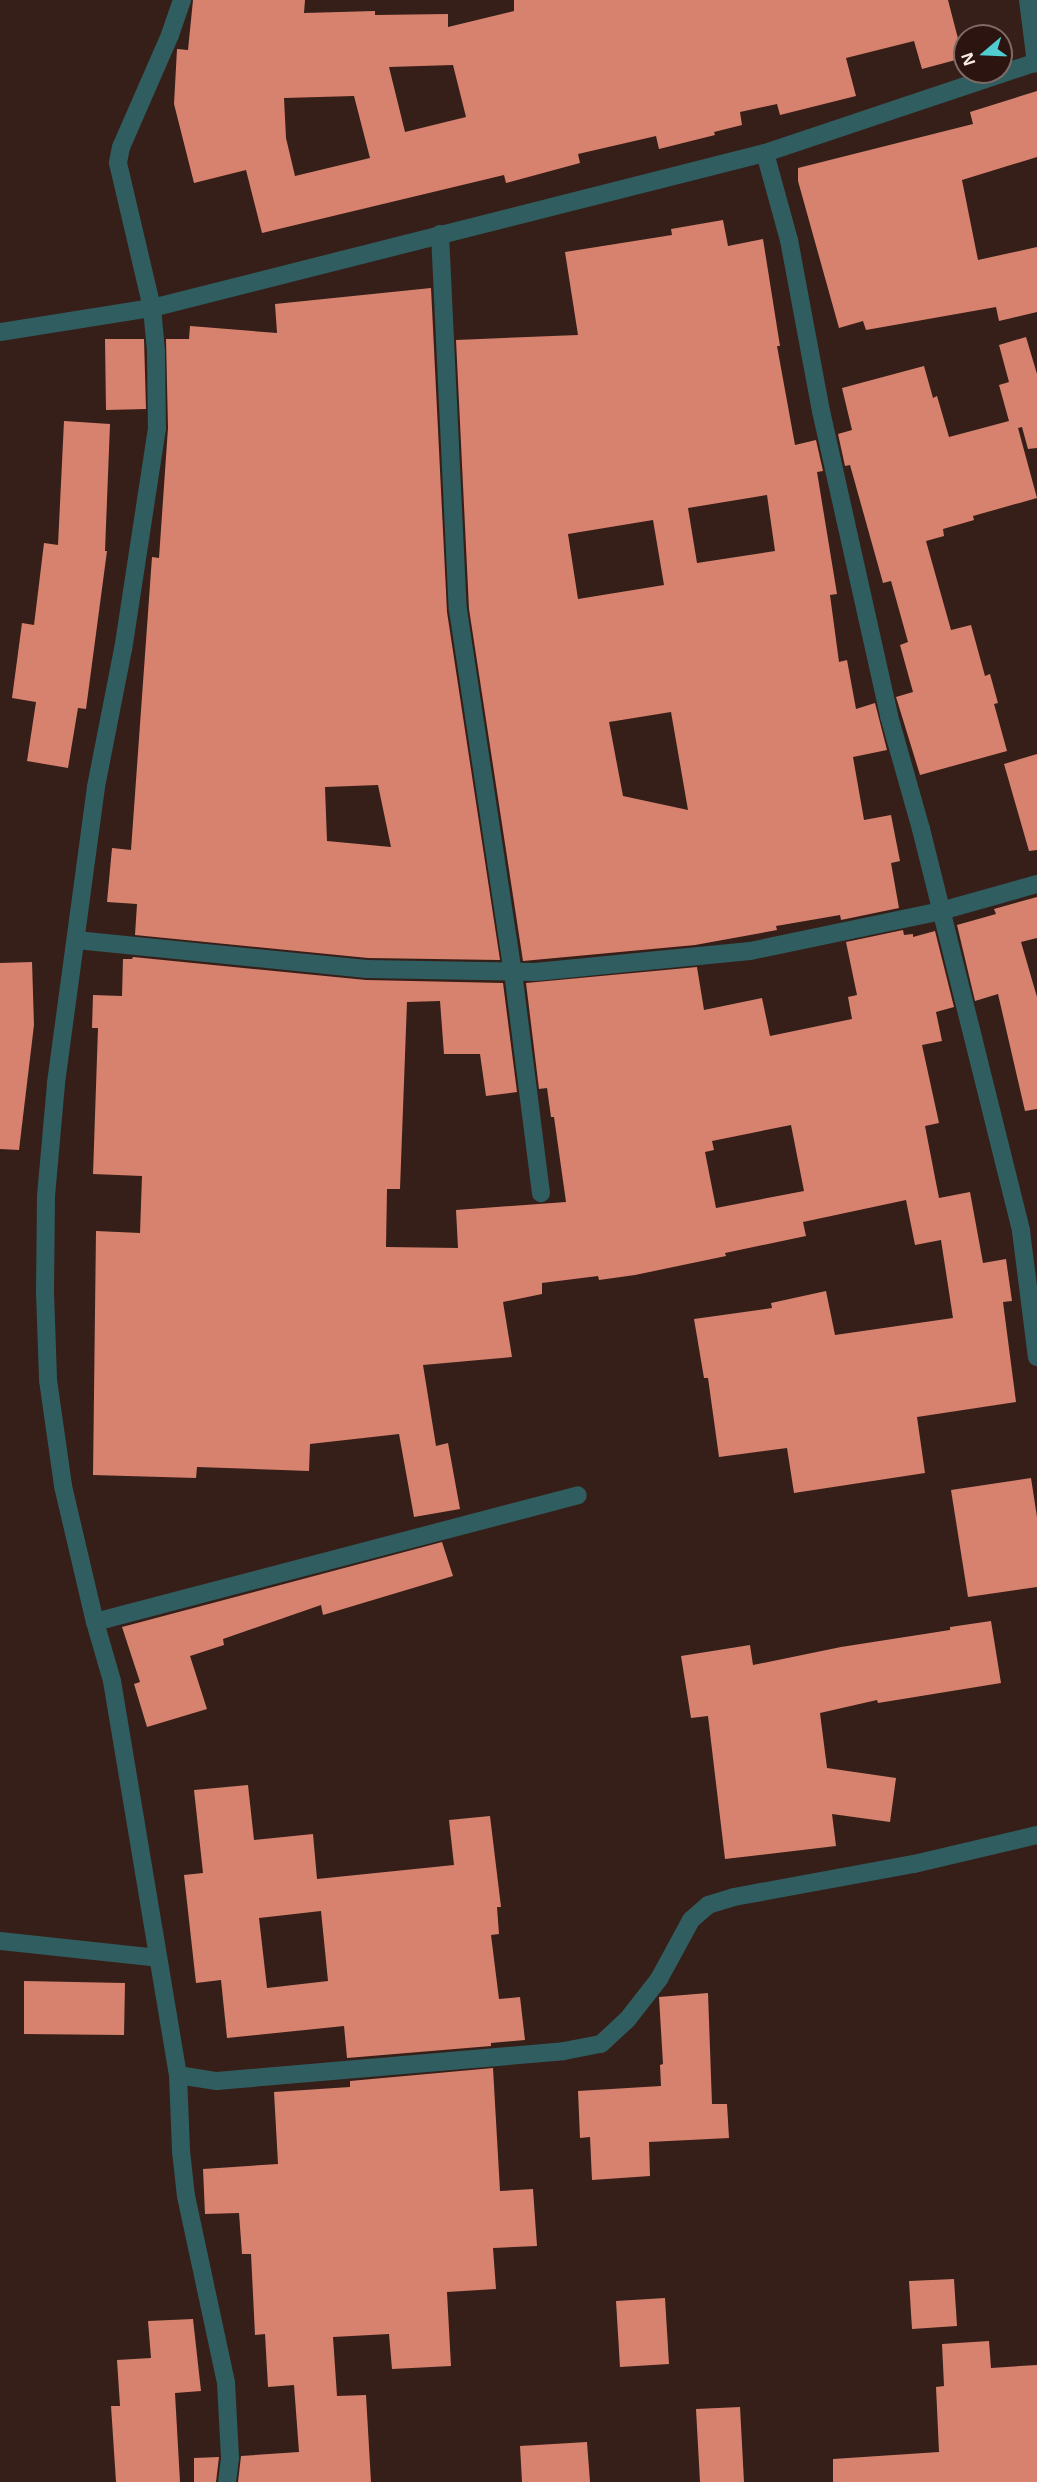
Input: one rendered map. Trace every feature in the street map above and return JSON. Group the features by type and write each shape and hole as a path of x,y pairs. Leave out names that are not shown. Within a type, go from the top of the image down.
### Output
{"street":[{"path":"182,0 170,35 122,147 118,163 152,308 156,351 157,428 123,649 96,787 56,1084 48,1174 45,1293 48,1380 63,1486 95,1622 112,1681 177,2075 186,2196 226,2383 230,2458 227,2482"},
{"path":"0,332 152,308 765,153 1037,62 1028,0"},
{"path":"765,153 789,240 821,411 890,716 1021,1231 1037,1357"},
{"path":"440,234 458,609 513,972 541,1192"},
{"path":"76,940 367,969 536,972 750,951 941,911 1037,884"},
{"path":"95,1622 578,1495"},
{"path":"177,2075 217,2080 564,2052 601,2044 627,2020 659,1979 691,1920 708,1905 734,1897 914,1864 1037,1835"},
{"path":"0,1941 158,1958"}],"building":[{"path":"193,0 305,0 304,13 375,11 375,15 448,14 448,27 514,11 514,0 948,0 954,24 953,61 922,69 914,41 846,58 856,96 780,115 777,104 740,112 742,125 714,132 715,135 659,149 656,136 578,154 580,163 506,183 504,175 262,233 246,170 194,183 174,104 177,49 188,50","holes":["453,65 466,117 405,132 389,67","354,96 370,158 295,176 286,138 284,98"]},
{"path":"1037,91 1037,157 962,180 978,260 1037,247 1037,312 999,321 996,307 866,330 863,321 839,328 798,181 798,168 973,124 970,112"},
{"path":"723,220 728,246 763,239 780,346 777,346 795,445 816,440 823,471 817,472 837,594 830,595 839,662 847,660 856,709 875,703 887,750 853,757 864,820 891,815 900,861 891,863 899,908 841,920 840,915 776,926 777,930 695,945 523,961 469,609 456,340 578,335 565,252 672,235 671,229","holes":["767,495 775,551 697,563 688,508","653,520 664,585 578,599 568,534","671,712 688,810 623,796 609,722"]},
{"path":"431,288 447,612 500,960 368,958 135,935 137,904 107,902 112,848 131,850 152,557 159,558 168,428 166,339 189,339 190,326 277,333 275,304","holes":["378,785 391,847 327,841 325,787"]},
{"path":"1026,337 1037,374 1037,448 1028,449 1022,427 1018,428 1037,498 973,516 974,520 943,529 944,536 926,541 951,630 971,625 985,676 990,674 998,703 994,704 1007,751 920,775 896,697 913,692 900,645 908,642 891,581 883,583 850,465 845,466 838,434 852,430 842,388 924,366 933,398 937,396 949,437 1009,421 999,385 1009,382 999,345"},
{"path":"105,339 144,339 146,409 106,410"},
{"path":"64,421 110,424 105,551 107,551 86,709 78,708 68,768 27,761 36,702 12,698 22,623 34,625 44,543 58,545"},
{"path":"1037,754 1037,850 1029,851 1004,764"},
{"path":"1037,897 1037,938 1021,942 1037,997 1037,1109 1025,1111 998,994 975,1001 957,925 996,914 994,909"},
{"path":"903,930 904,935 913,934 913,937 935,931 954,1007 936,1012 942,1041 922,1045 939,1123 925,1126 939,1198 970,1192 983,1263 1006,1259 1012,1301 1003,1302 1016,1402 917,1417 925,1473 794,1493 787,1448 719,1457 708,1378 704,1378 694,1319 772,1308 771,1303 826,1291 835,1335 953,1318 941,1240 915,1245 906,1200 803,1222 806,1236 635,1275 599,1280 598,1276 542,1283 542,1294 503,1302 512,1357 423,1365 436,1446 448,1443 460,1509 414,1517 399,1434 310,1444 309,1471 197,1467 196,1478 93,1475 96,1231 140,1233 142,1176 93,1174 98,1028 92,1028 93,995 122,996 123,959 133,957 366,980 503,983 517,1092 486,1096 480,1054 444,1054 440,1001 407,1002 400,1189 387,1189 386,1247 458,1248 456,1210 566,1202 554,1117 551,1117 547,1088 539,1089 526,983 697,967 704,1010 762,998 770,1036 852,1019 848,997 857,995 846,942","holes":["791,1125 804,1191 716,1208 705,1152 714,1150 712,1141"]},
{"path":"32,962 34,1025 19,1150 0,1149 0,963"},
{"path":"1031,1478 1037,1517 1037,1587 968,1597 951,1490"},
{"path":"442,1542 453,1576 323,1615 321,1605 223,1639 224,1645 190,1656 207,1709 147,1727 134,1684 140,1682 122,1627"},
{"path":"991,1621 1001,1683 878,1703 877,1700 820,1713 827,1768 896,1778 890,1822 832,1814 836,1846 725,1859 708,1716 691,1718 681,1656 750,1645 753,1665"},
{"path":"248,1785 254,1840 313,1834 317,1879 454,1865 449,1820 490,1816 501,1907 497,1907 499,1934 491,1935 499,1999 520,1997 525,2040 491,2043 491,2046 347,2058 344,2026 227,2038 221,1980 196,1983 184,1875 203,1873 194,1790","holes":["321,1911 328,1981 267,1988 259,1918"]},
{"path":"24,1981 125,1983 124,2035 24,2034"},
{"path":"708,1993 712,2104 727,2104 729,2138 649,2142 650,2176 592,2180 590,2137 580,2138 578,2091 661,2086 660,2065 663,2064 659,1997"},
{"path":"493,2068 500,2191 533,2189 537,2246 493,2248 496,2289 447,2292 451,2366 392,2369 389,2334 333,2337 337,2396 366,2395 371,2482 238,2482 241,2456 299,2452 294,2385 268,2387 265,2334 255,2335 251,2254 242,2254 239,2213 205,2214 203,2169 278,2164 274,2092 350,2087 350,2081"},
{"path":"954,2279 957,2326 912,2329 909,2281"},
{"path":"665,2298 669,2364 620,2367 616,2301"},
{"path":"193,2319 201,2391 175,2393 180,2482 116,2482 111,2406 120,2406 117,2360 151,2358 148,2321"},
{"path":"989,2341 991,2368 1037,2365 1037,2482 833,2482 833,2459 939,2452 936,2387 944,2386 942,2344"},
{"path":"740,2407 744,2482 700,2482 696,2409"},
{"path":"587,2442 590,2482 522,2482 520,2446"},
{"path":"219,2457 216,2482 194,2482 194,2458"}]}
